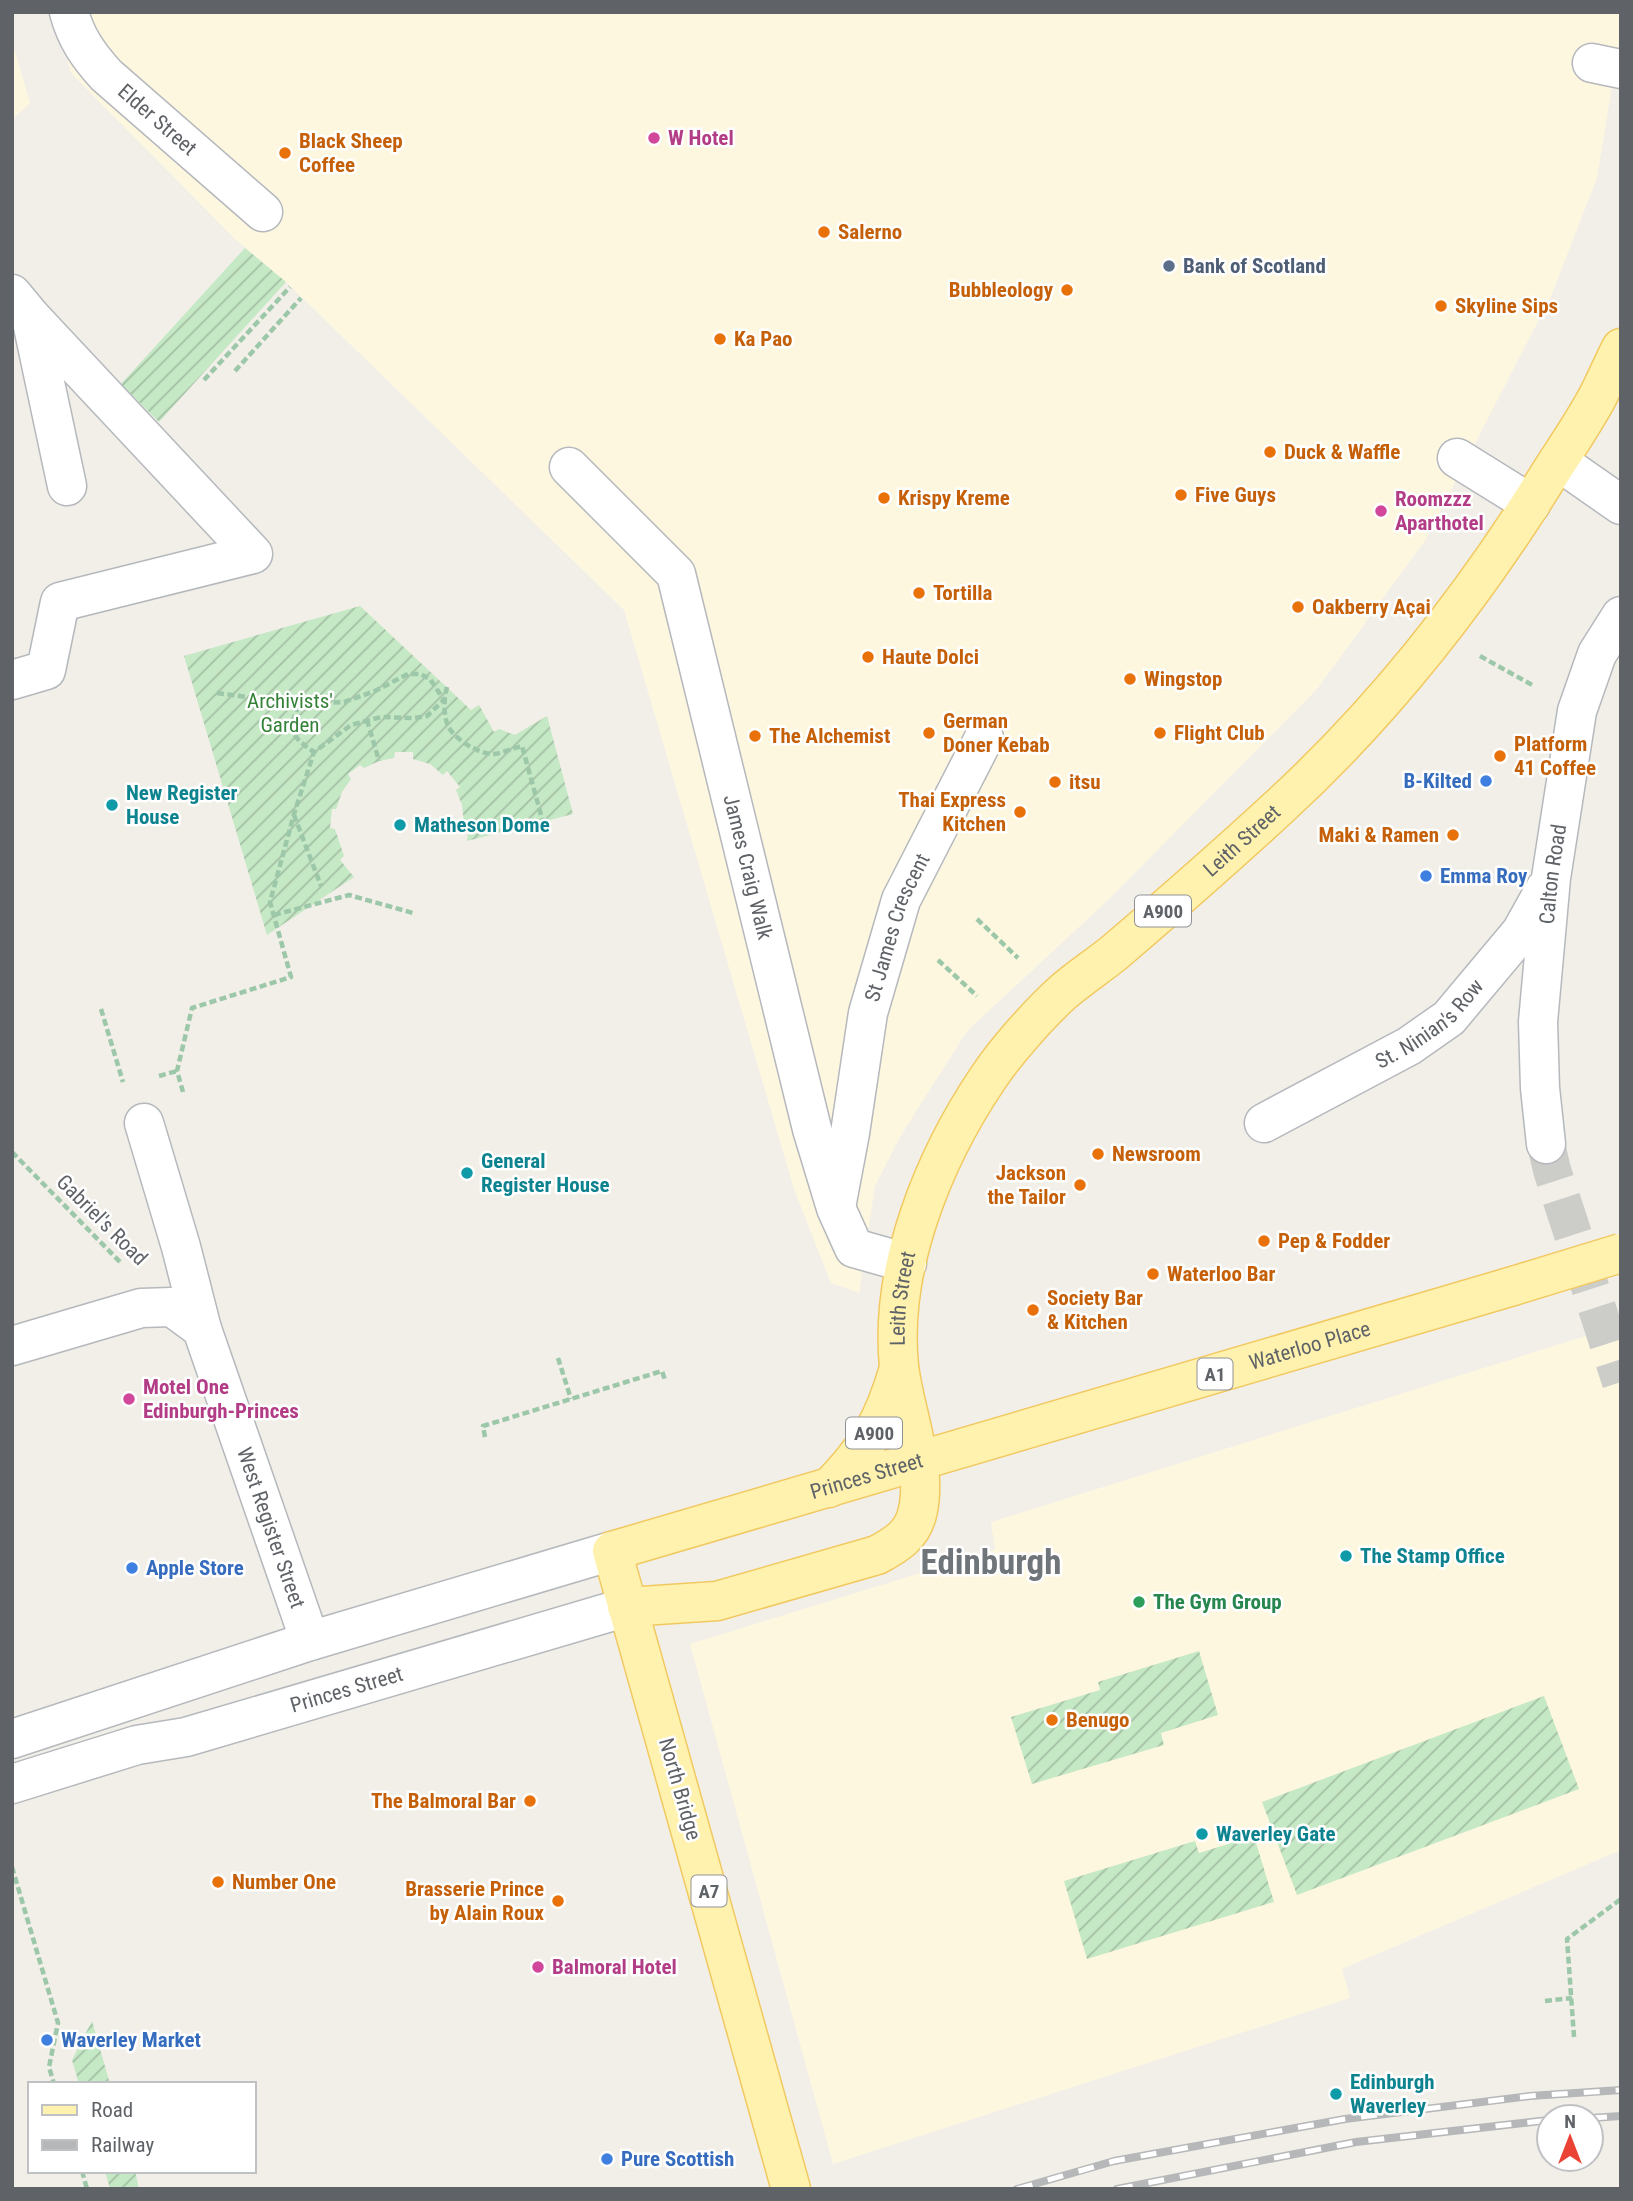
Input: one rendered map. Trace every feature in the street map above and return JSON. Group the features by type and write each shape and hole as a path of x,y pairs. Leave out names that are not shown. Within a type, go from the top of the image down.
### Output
{"main road":[{"name":"Leith Street","path":"918,1461 899,1366 898,1324 907,1263 925,1199 962,1116 992,1072 1061,994 1108,958 1280,806 1390,695 1478,584 1598,397 1621,348"},
{"name":"Waterloo Place","path":"918,1461 1621,1253"},
{"name":"A900","path":"829,1488 854,1462 875,1433 890,1400 899,1366"},
{"name":"Princes Street","path":"612,1551 918,1461 917,1514 908,1534 895,1546 877,1555 717,1601 627,1607"},
{"name":"North Bridge","path":"612,1551 790,2182"}],"street":[{"name":"Elder Street","path":"69,12 74,30 86,53 106,75 264,212"},
{"path":"22,306 67,486"},
{"path":"12,680 46,670 60,601 253,554 22,306"},
{"path":"1457,458 1531,504"},
{"path":"1558,461 1621,505"},
{"name":"James Craig Walk","path":"569,467 676,574 812,1129 836,1208 854,1248 907,1263"},
{"name":"Calton Road","path":"1546,1144 1540,1088 1538,1022 1551,878 1577,711 1597,654 1621,616"},
{"name":"St James Crescent","path":"836,1208 869,1013 901,900 984,738"},
{"name":"St. Ninian's Row","path":"1264,1123 1409,1046 1449,1018 1521,932 1551,878"},
{"name":"West Register Street","path":"144,1123 202,1329 310,1641"},
{"path":"12,1346 141,1308 172,1307 202,1329"},
{"name":"Princes Street","path":"12,1739 310,1641 612,1551"},
{"name":"Princes Street","path":"12,1784 137,1745 186,1737 627,1607"}],"path":[{"path":"204,380 290,287"},
{"path":"235,371 301,298"},
{"path":"1441,633 1577,711"},
{"path":"217,693 300,704 344,702 375,691 408,674 420,674 430,679 444,700"},
{"path":"447,687 444,700 448,726 472,749 493,754 522,746 543,822"},
{"path":"184,1096 177,1071 192,1008 291,977 270,902 314,752 351,725 381,717 426,716 444,700"},
{"path":"300,704 292,727 296,740 314,752"},
{"path":"367,720 379,761"},
{"path":"294,814 321,886"},
{"path":"274,915 349,895 412,913"},
{"path":"976,919 1017,958"},
{"path":"938,960 977,996"},
{"path":"102,1009 124,1086"},
{"name":"Gabriel's Road","path":"12,1152 137,1279 172,1307"},
{"path":"558,1358 571,1399"},
{"path":"485,1437 483,1426 662,1371 665,1380"},
{"path":"12,1867 58,2023 49,2067 53,2082"},
{"path":"1574,2037 1567,1939 1621,1899"},
{"path":"1545,2001 1572,1998"}],"shaded area":[{"path":"54,12 1621,12 1621,31 1597,178 1551,296 1426,539 1318,688 1108,900 967,1031 900,1137 875,1186 859,1293 831,1283 794,1189 624,610 286,282 236,240 71,73"},
{"path":"12,41 30,103 12,120"},
{"name":"Waverley Gate","path":"1621,1325 1621,1850 1342,1969 1350,1998 833,2164 690,1644 995,1550 991,1522"}],"green space":[{"path":"245,248 286,282 159,422 121,384"},
{"name":"Archivists' Garden","path":"360,606 471,710 479,705 494,732 499,729 515,735 547,716 573,814 467,841 469,822 464,822 462,805 456,790 460,787 447,771 443,775 430,764 413,759 413,752 395,752 394,758 364,768 360,765 348,774 351,779 342,792 336,809 332,809 330,828 335,829 344,856 340,860 354,877 267,935 184,656"},
{"path":"1199,1651 1218,1715 1161,1733 1164,1745 1032,1784 1011,1717 1100,1690 1098,1682"},
{"path":"1544,1696 1579,1789 1297,1895 1262,1802"},
{"path":"1254,1836 1274,1902 1087,1959 1064,1881 1195,1841 1199,1853"},
{"path":"92,2021 109,2082 78,2082 72,2060"},
{"path":"106,2173 135,2173 139,2189 110,2189"}],"tunnel":[{"path":"1546,1144 1621,1382"}],"railway":[{"path":"1017,2189 1114,2161 1345,2119 1530,2096 1621,2090"},
{"path":"1605,2117 1621,2116"},
{"path":"1117,2189 1356,2142 1535,2122"}],"place":[{"name":"W Hotel","path":"654,138"},
{"name":"Black Sheep Coffee","path":"285,153"},
{"name":"Salerno","path":"824,232"},
{"name":"Bank of Scotland","path":"1169,266"},
{"name":"Bubbleology","path":"1067,290"},
{"name":"Skyline Sips","path":"1441,306"},
{"name":"Ka Pao","path":"720,339"},
{"name":"Duck & Waffle","path":"1270,452"},
{"name":"Five Guys","path":"1181,495"},
{"name":"Krispy Kreme","path":"884,498"},
{"name":"Roomzzz Aparthotel","path":"1381,511"},
{"name":"Tortilla","path":"919,593"},
{"name":"Oakberry Açai","path":"1298,607"},
{"name":"Haute Dolci","path":"868,657"},
{"name":"Wingstop","path":"1130,679"},
{"name":"German Doner Kebab","path":"929,733"},
{"name":"Flight Club","path":"1160,733"},
{"name":"The Alchemist","path":"755,736"},
{"name":"Platform 41 Coffee","path":"1500,756"},
{"name":"B-Kilted","path":"1486,781"},
{"name":"itsu","path":"1055,782"},
{"name":"New Register House","path":"112,805"},
{"name":"Thai Express Kitchen","path":"1020,812"},
{"name":"Matheson Dome","path":"400,825"},
{"name":"Maki & Ramen","path":"1453,835"},
{"name":"Emma Roy","path":"1426,876"},
{"name":"Newsroom","path":"1098,1154"},
{"name":"General Register House","path":"467,1173"},
{"name":"Jackson the Tailor","path":"1080,1185"},
{"name":"Pep & Fodder","path":"1264,1241"},
{"name":"Waterloo Bar","path":"1153,1274"},
{"name":"Society Bar & Kitchen","path":"1033,1310"},
{"name":"Motel One Edinburgh-Princes","path":"129,1399"},
{"name":"The Stamp Office","path":"1346,1556"},
{"name":"Apple Store","path":"132,1568"},
{"name":"The Gym Group","path":"1139,1602"},
{"name":"Benugo","path":"1052,1720"},
{"name":"The Balmoral Bar","path":"530,1801"},
{"name":"Waverley Gate","path":"1202,1834"},
{"name":"Number One","path":"218,1882"},
{"name":"Brasserie Prince by Alain Roux","path":"558,1901"},
{"name":"Balmoral Hotel","path":"538,1967"},
{"name":"Waverley Market","path":"47,2040"},
{"name":"Edinburgh Waverley","path":"1336,2094"},
{"name":"Pure Scottish","path":"607,2159"}],"district":[{"name":"Edinburgh","path":"991,1562"}]}
